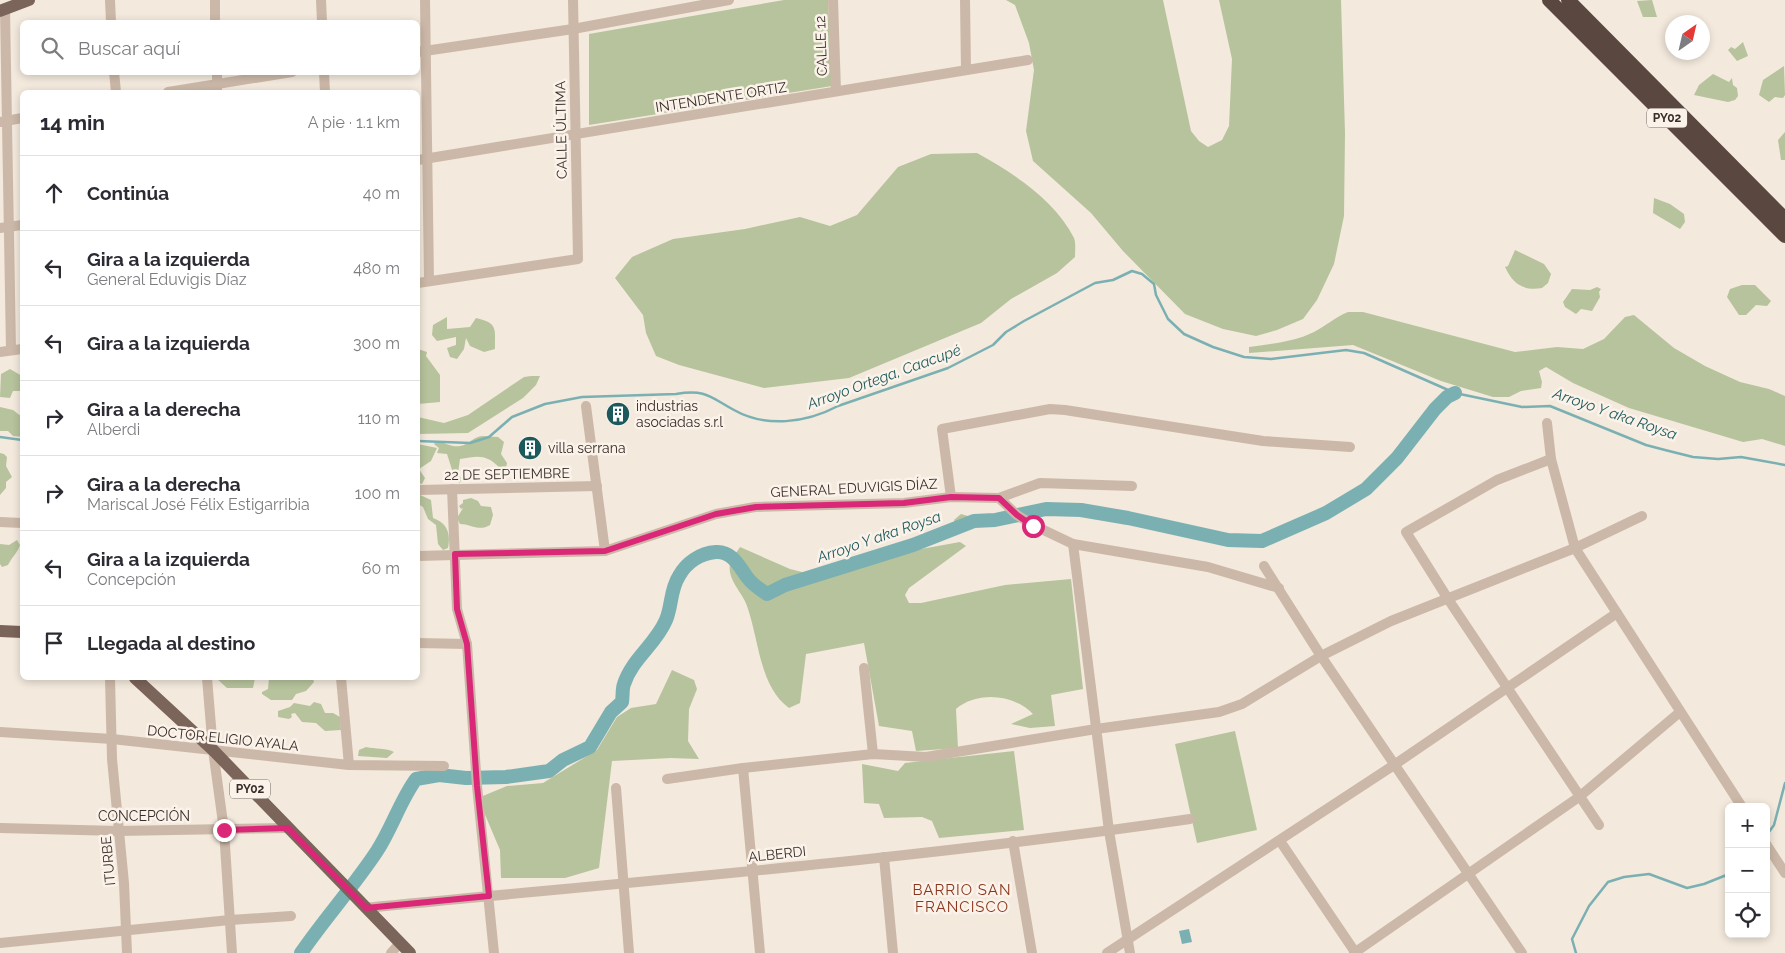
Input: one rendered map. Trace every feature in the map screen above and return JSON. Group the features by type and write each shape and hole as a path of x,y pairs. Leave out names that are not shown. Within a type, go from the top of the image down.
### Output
{"highway":[{"name":"PY02","path":"1549,0 1785,236"},
{"name":"PY02","path":"1568,0 1785,219"}],"main road":[{"path":"9,6 29,0"},
{"path":"0,631 20,632"},
{"name":"PY02","path":"137,680 212,750 410,953"}],"street":[{"path":"110,0 111,20"},
{"path":"215,0 216,20"},
{"path":"321,0 322,20"},
{"path":"420,283 429,281 428,158 422,51 425,0"},
{"name":"CALLE ÚLTIMA","path":"429,281 578,259 573,0"},
{"path":"422,51 573,29 705,2 729,0"},
{"name":"CALLE 12","path":"833,0 836,91"},
{"path":"965,0 966,70"},
{"path":"9,6 4,121 5,227 11,350"},
{"name":"INTENDENTE ORTIZ","path":"420,160 1028,60"},
{"path":"114,75 116,90"},
{"path":"217,75 217,89"},
{"path":"201,90 217,89 279,75"},
{"path":"324,75 325,90"},
{"path":"4,121 20,118"},
{"path":"5,227 20,225"},
{"path":"0,352 20,349"},
{"path":"586,406 605,551"},
{"path":"951,497 942,429 1050,409 1263,442 1350,446"},
{"path":"1547,423 1551,459 1575,548 1739,803"},
{"path":"1551,459 1497,480 1406,532 1448,599 1599,825"},
{"path":"1132,486 1040,483 999,498 1017,515 1033,526 1073,544 1208,567 1279,588"},
{"name":"22 DE SEPTIEMBRE","path":"420,490 597,486"},
{"path":"452,489 457,609 467,644 477,786 494,953"},
{"name":"GENERAL EDUVIGIS DÍAZ","path":"420,556 605,551 716,514 756,507 904,503 951,497 999,498"},
{"path":"667,779 743,768 873,754 926,757 1096,729 1219,712 1242,704 1321,656 1391,621 1575,548 1642,516"},
{"path":"0,522 20,524"},
{"path":"1073,544 1109,831 1130,953"},
{"path":"1264,566 1321,656 1522,953"},
{"path":"1108,953 1128,942 1394,765 1617,613"},
{"path":"420,643 467,644"},
{"path":"864,668 873,754"},
{"name":"ITURBE","path":"110,680 112,739 127,930 127,953"},
{"path":"207,680 212,750 224,830 232,953"},
{"path":"341,680 349,766"},
{"path":"1280,841 1354,952 1579,797 1680,712"},
{"name":"DOCTOR ELIGIO AYALA","path":"0,732 112,739 349,766 444,766"},
{"path":"743,768 760,953"},
{"path":"616,788 629,953"},
{"name":"ALBERDI","path":"366,908 884,857 1109,831 1190,819"},
{"name":"CONCEPCIÓN","path":"0,828 119,831 288,828"},
{"path":"1013,841 1032,953"},
{"path":"1769,848 1785,873"},
{"path":"884,857 893,953"},
{"path":"0,943 230,920 291,916"},
{"path":"391,953 400,943"}],"green space":[{"path":"784,0 828,0 832,86 589,125 589,34"},
{"path":"1006,0 1163,0 1191,131 1199,141 1208,147 1222,140 1229,126 1232,59 1219,0 1341,0 1345,133 1344,216 1334,264 1317,300 1303,319 1277,330 1256,336 1223,329 1185,314 1123,251 1091,213 1033,161 1026,131 1034,70 1029,43 1015,5"},
{"path":"1652,0 1657,17 1643,17 1637,1"},
{"path":"1743,42 1748,56 1737,61 1728,50 1731,47 1735,49"},
{"path":"1784,66 1785,95 1783,98 1775,97 1769,102 1759,95 1763,80"},
{"path":"1713,74 1729,82 1732,78 1733,85 1737,88 1738,96 1735,100 1728,102 1694,95 1699,85"},
{"path":"1785,132 1785,160 1781,160 1778,140"},
{"path":"977,153 1019,179 1056,212 1074,238 1075,257 1057,273 1011,299 981,323 849,378 764,388 679,365 656,356 646,333 643,315 615,278 632,257 673,239 745,229 800,217 830,226 857,215 898,167 931,154"},
{"path":"1654,198 1670,204 1684,214 1685,222 1680,229 1653,213"},
{"path":"1515,250 1544,264 1551,274 1548,283 1542,288 1535,289 1519,285 1511,278 1505,267 1508,266"},
{"path":"1742,285 1755,285 1771,301 1767,306 1756,305 1746,315 1739,315 1727,297 1730,289"},
{"path":"1597,287 1601,289 1599,292 1600,297 1592,311 1581,309 1576,314 1565,307 1563,302 1572,289 1590,290"},
{"path":"1348,312 1363,312 1515,352 1557,347 1583,349 1604,339 1625,317 1634,315 1674,348 1705,366 1740,382 1769,389 1785,396 1785,446 1762,439 1743,442 1629,408 1573,383 1546,367 1539,371 1542,382 1541,388 1521,391 1509,397 1493,397 1441,381 1353,345 1249,353 1249,347 1298,338 1318,330"},
{"path":"447,317 447,329 470,327 476,318 492,324 495,331 495,349 484,352 470,346 466,338 464,349 457,359 450,357 447,348 456,345 456,337 437,341 432,335 433,325"},
{"path":"420,350 427,352 426,356 440,375 440,402 420,404"},
{"path":"10,369 20,375 20,391 13,391 10,398 0,397 1,374"},
{"path":"540,376 536,385 523,398 468,433 420,434 420,417 444,423 468,415 524,377"},
{"path":"0,407 13,410 20,415 20,437 13,436 8,431 0,431"},
{"path":"482,436 498,437 504,442 501,454 507,463 506,468 500,468 483,457 460,459 458,473 462,480 459,483 454,476 447,454 437,453 439,448 434,444 437,441 460,446"},
{"path":"420,444 437,448 431,461 420,468"},
{"path":"0,453 7,457 6,466 12,477 6,482 6,488 0,495"},
{"path":"420,470 425,478 422,484 420,484"},
{"path":"420,495 431,500 433,518 442,523 447,529 449,538 448,548 443,550 438,544 436,525 428,519 423,507 420,505"},
{"path":"471,498 478,501 481,506 491,507 493,515 490,525 479,528 460,524 457,518 463,508 461,509 459,506 463,503 463,500"},
{"path":"961,514 968,516 968,520 960,525 955,523 954,520"},
{"path":"17,540 20,545 18,550 8,565 2,567 0,564 0,544 9,545"},
{"path":"960,542 966,546 909,588 905,595 909,603 921,603 1005,585 1071,579 1083,689 1051,695 1055,726 1030,728 1011,724 1033,714 1016,702 995,697 985,697 974,699 956,709 958,748 916,751 912,731 879,726 864,643 806,654 800,703 789,708 779,699 771,687 761,661 747,606 731,575 731,562 740,547 790,569 806,573 834,573 899,553"},
{"path":"672,670 694,680 697,689 689,709 688,741 699,759 671,758 612,761 599,868 565,878 501,878 500,850 478,798 507,786 543,783 597,750 617,717 631,708 656,704"},
{"path":"218,680 255,680 253,688 227,688"},
{"path":"269,680 314,680 314,682 306,691 296,694 292,700 271,700 262,694 262,692 268,689"},
{"path":"314,702 321,704 325,713 333,713 340,717 341,730 325,731 316,723 302,722 295,713 291,714 292,717 289,719 278,717 278,711 290,707 294,703 310,706"},
{"path":"1235,731 1257,830 1197,843 1175,744"},
{"path":"366,747 394,752 387,758 358,756 359,750"},
{"path":"1014,751 1024,830 939,838 932,821 922,817 884,818 879,804 864,803 862,764 898,771 905,763"}],"water":[{"path":"1189,929 1192,942 1182,944 1179,931"}],"waterway":[{"name":"Arroyo Ortega, Caacupé","path":"420,441 470,443 489,437 512,417 545,404 582,397 701,393 746,416 759,419 786,421 813,416 948,368 993,345 1006,332 1024,321 1095,283 1113,280 1132,271 1142,274 1154,284 1156,295 1168,319 1184,334 1213,347 1244,357 1271,359 1346,350 1364,353 1455,393 1522,407 1550,406 1646,445 1693,457 1718,459 1741,457 1785,465"},
{"name":"Arroyo Y aka Roysa","path":"301,953 377,851 405,796 416,779 439,775 466,778 506,777 549,771 563,760 590,747 611,712 622,702 623,686 628,675 662,629 668,615 676,581 690,563 704,554 722,552 731,557 751,582 767,594 785,585 913,545 974,521 995,520 1046,509 1081,510 1128,518 1228,540 1262,541 1326,513 1366,489 1397,458 1435,409 1447,397 1455,393"},
{"name":"Arroyo Ortega, Caacupé","path":"0,437 20,440"},
{"path":"1770,830 1774,825 1785,783"},
{"path":"1576,953 1572,939 1589,906 1608,882 1624,877 1649,874 1687,888 1725,876"}],"place":[{"name":"industrias asociadas s.r.l","path":"618,414"},
{"name":"villa serrana","path":"530,448"}],"district":[{"name":"BARRIO SAN FRANCISCO","path":"962,898"}],"route":[{"path":"224,830 288,828 366,908 489,896 477,786 467,644 457,609 454,579 455,554 605,551 639,542 716,514 756,507 904,503 951,497 999,498 1017,515 1033,526"}]}
